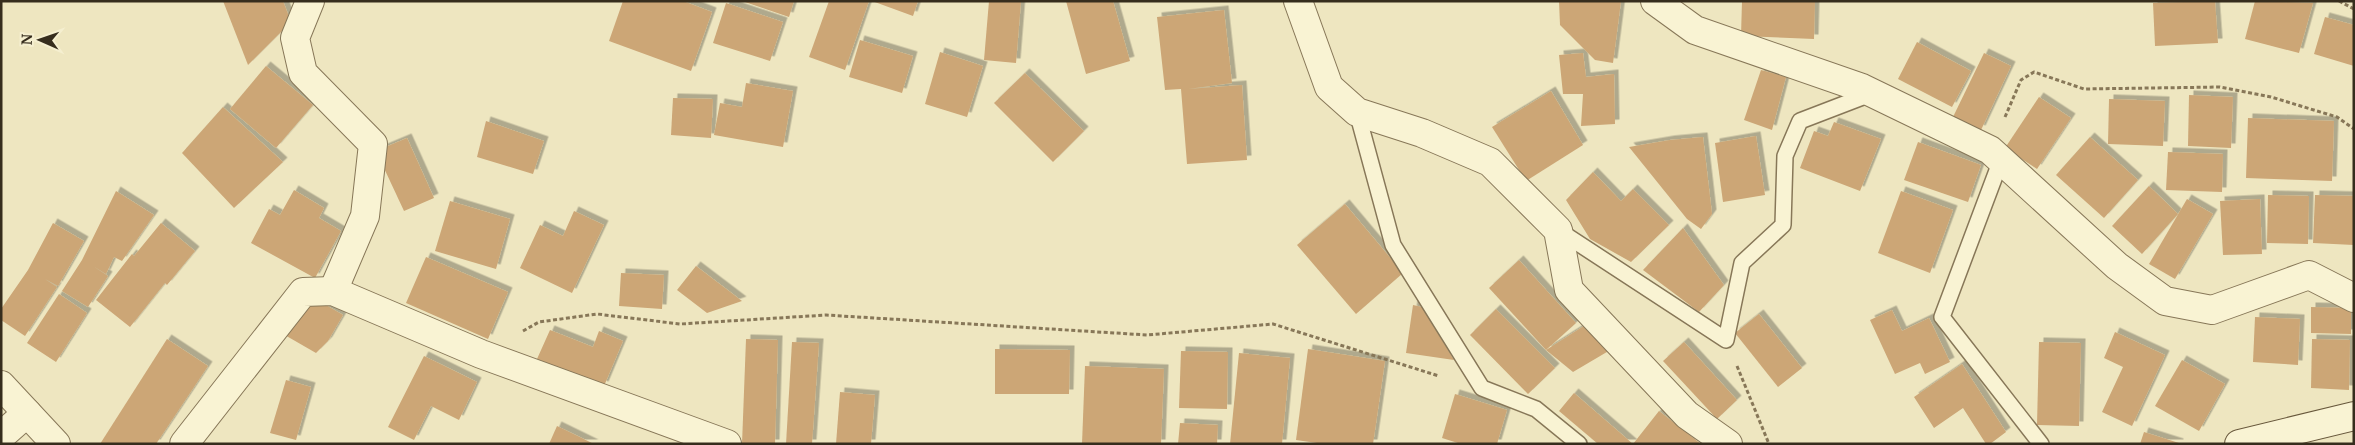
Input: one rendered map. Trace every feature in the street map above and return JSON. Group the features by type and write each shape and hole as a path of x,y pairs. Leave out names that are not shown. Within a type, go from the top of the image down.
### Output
{"street":[{"path":"310,1 295,38 302,73 373,144 365,216 333,291"},
{"path":"1298,1 1329,87 1356,112 1422,133 1490,162 1558,230 1569,290 1687,415 1728,444"},
{"path":"1654,1 1695,30 1873,93 1995,155 2117,266 2165,301 2212,310 2309,275 2354,298"},
{"path":"184,444 303,292 333,291 481,354 727,444"},
{"path":"1,385 56,444"},
{"path":"1,436 27,413"},
{"path":"2240,444 2354,416"}],"lane":[{"path":"1558,230 1726,340 1742,263 1783,225 1785,156 1800,120 1873,93"},
{"path":"1356,112 1393,245 1482,388 1536,409 1579,444"},
{"path":"1995,155 1942,317 2041,444"}],"path":[{"path":"2339,1 2354,9"},
{"path":"1995,155 2021,80 2034,72 2084,89 2220,87 2271,97 2336,117 2354,130"},
{"path":"481,354 539,322 597,314 680,324 826,315 1147,335 1273,324 1385,361 1482,388"},
{"path":"1726,340 1769,444"}],"building":[{"path":"223,1 283,1 291,22 248,65"},
{"path":"623,1 683,1 712,12 691,71 609,41"},
{"path":"742,1 794,1 789,17"},
{"path":"829,1 869,1 845,70 809,57"},
{"path":"872,1 918,1 913,16"},
{"path":"989,1 1021,1 1016,63 984,60"},
{"path":"1066,1 1113,1 1130,61 1086,74"},
{"path":"1559,1 1621,1 1613,63 1595,60 1560,25"},
{"path":"1742,1 1815,1 1814,39 1741,36"},
{"path":"2215,1 2218,43 2155,46 2153,3"},
{"path":"2255,1 2313,3 2299,53 2245,39"},
{"path":"726,3 783,22 770,61 713,43"},
{"path":"1224,10 1232,83 1188,89 1242,85 1247,160 1187,164 1181,89 1165,90 1157,17"},
{"path":"2325,17 2354,25 2354,66 2314,54"},
{"path":"860,40 913,56 902,93 849,77"},
{"path":"1917,42 1971,71 1952,107 1898,79"},
{"path":"940,52 983,66 967,117 925,104"},
{"path":"1583,53 1586,77 1614,74 1615,124 1581,126 1583,94 1563,94 1559,55"},
{"path":"1984,53 2011,66 1981,130 1953,117"},
{"path":"266,66 313,105 276,148 230,109"},
{"path":"1761,70 1786,77 1772,130 1744,120"},
{"path":"1025,73 1084,131 1053,162 994,103"},
{"path":"746,83 793,91 783,147 714,135 720,103 742,107"},
{"path":"1551,91 1583,145 1526,181 1492,127"},
{"path":"2189,95 2233,97 2231,148 2188,146"},
{"path":"2039,97 2071,118 2037,169 2005,148"},
{"path":"673,98 713,99 711,138 671,135"},
{"path":"2109,99 2165,101 2163,146 2108,144"},
{"path":"223,107 283,162 234,208 182,153"},
{"path":"2248,118 2334,121 2332,181 2246,178"},
{"path":"486,121 544,141 533,174 477,157"},
{"path":"1834,122 1881,139 1860,191 1800,168 1814,131 1828,136"},
{"path":"1756,136 1765,195 1723,202 1715,143"},
{"path":"1703,137 1712,214 1701,229 1687,219 1629,147"},
{"path":"2090,137 2138,180 2104,218 2056,175"},
{"path":"407,138 434,198 404,211 376,151"},
{"path":"1918,142 1981,165 1968,202 1904,180"},
{"path":"2168,152 2223,154 2222,192 2166,190"},
{"path":"1593,172 1621,201 1633,189 1669,225 1631,262 1590,239 1566,200"},
{"path":"2149,186 2178,214 2142,254 2112,226"},
{"path":"294,190 324,208 319,218 341,231 315,278 251,243 269,209 280,215"},
{"path":"116,191 154,215 122,261 114,257 106,274 93,266 108,276 88,307 62,291 82,260"},
{"path":"1901,191 1953,210 1930,273 1878,253"},
{"path":"2268,195 2309,196 2308,244 2267,243"},
{"path":"2315,195 2354,196 2354,245 2313,243"},
{"path":"2187,199 2213,214 2175,279 2149,264"},
{"path":"2260,199 2262,254 2223,255 2220,201"},
{"path":"450,201 510,219 496,269 435,251"},
{"path":"1345,204 1403,273 1356,314 1297,245"},
{"path":"574,211 604,225 572,293 520,268 540,225 563,236"},
{"path":"53,223 84,241 58,286 45,279 57,287 25,336 1,320 1,309 28,270"},
{"path":"161,223 195,251 167,285 165,283 130,327 96,300 132,254 134,256"},
{"path":"1683,228 1724,285 1699,312 1643,270"},
{"path":"426,257 508,292 488,339 406,303"},
{"path":"1519,260 1576,323 1546,350 1489,288"},
{"path":"696,266 742,301 707,313 677,290"},
{"path":"621,273 664,275 662,309 619,306"},
{"path":"59,294 87,313 56,362 27,343"},
{"path":"307,294 343,315 328,341 316,353 283,334"},
{"path":"1413,305 1422,307 1454,360 1406,353"},
{"path":"2311,307 2351,308 2351,334 2311,333"},
{"path":"1496,309 1555,368 1528,394 1470,335"},
{"path":"1892,310 1902,331 1929,318 1950,362 1925,374 1920,363 1895,374 1870,320"},
{"path":"1759,314 1802,368 1778,387 1735,333"},
{"path":"2255,317 2300,319 2298,365 2253,362"},
{"path":"1587,324 1612,349 1573,372 1546,350"},
{"path":"550,330 593,347 599,331 623,341 604,386 537,359"},
{"path":"2115,332 2165,355 2132,426 2102,412 2123,367 2104,358"},
{"path":"167,339 208,366 156,444 100,444"},
{"path":"746,339 778,340 775,444 742,444"},
{"path":"2312,339 2350,340 2349,390 2311,388"},
{"path":"792,342 819,343 812,444 786,444"},
{"path":"1684,342 1737,400 1717,419 1663,361"},
{"path":"2039,342 2081,343 2079,426 2037,425"},
{"path":"995,349 1070,350 1069,394 995,394"},
{"path":"1308,349 1385,361 1373,444 1324,444 1296,440"},
{"path":"1181,351 1228,352 1227,409 1179,408"},
{"path":"1239,353 1290,358 1282,444 1230,444"},
{"path":"424,356 477,382 459,420 431,406 414,440 388,427"},
{"path":"2182,360 2225,384 2199,431 2155,406"},
{"path":"1962,364 2006,432 1990,444 1986,444 1963,408 1934,428 1914,397"},
{"path":"1085,366 1164,369 1161,444 1082,444"},
{"path":"286,380 311,387 296,440 270,433"},
{"path":"840,392 875,395 871,444 836,444"},
{"path":"1574,393 1633,444 1598,444 1559,411"},
{"path":"1455,394 1507,410 1497,444 1461,444 1442,438"},
{"path":"1659,411 1701,444 1633,444"},
{"path":"1180,423 1218,425 1217,444 1178,444"},
{"path":"557,426 594,444 549,444"},
{"path":"2144,432 2179,443 2179,444 2140,444"}]}
